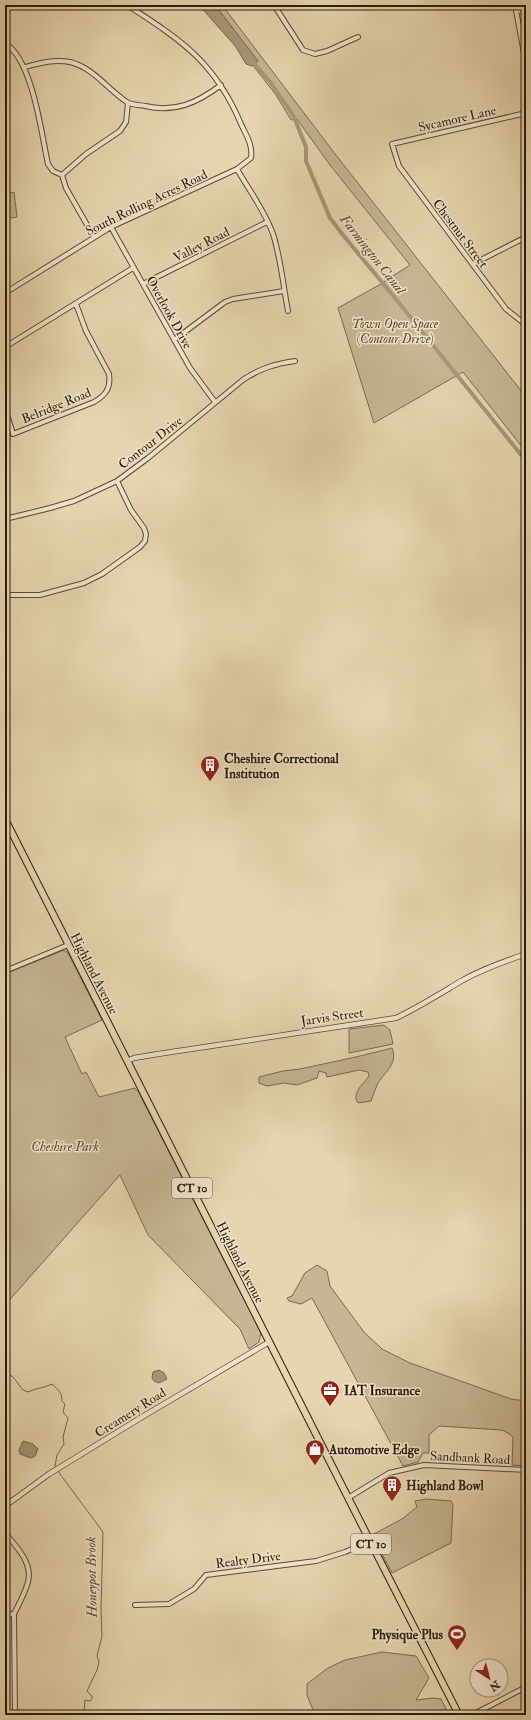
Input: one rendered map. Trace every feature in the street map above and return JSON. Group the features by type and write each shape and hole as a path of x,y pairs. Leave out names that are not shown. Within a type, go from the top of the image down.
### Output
{"highway":[{"name":"Highland Avenue","path":"5,819 459,1715"}],"street":[{"name":"South Rolling Acres Road","path":"5,292 94,237 237,169 251,158 252,149 236,111 221,86 207,67 190,48 172,34 127,5"},
{"path":"274,5 303,50 316,54 327,51 358,37"},
{"path":"515,5 526,64"},
{"path":"516,11 526,10"},
{"path":"5,43 18,54 25,67 34,99 48,164 53,171 62,175 66,188 94,237"},
{"path":"25,67 48,61 69,62 96,75 128,103 153,108 171,108 188,105 202,99 221,86"},
{"path":"62,175 86,154 120,131 126,122 128,103"},
{"name":"Sycamore Lane","path":"392,144 526,113"},
{"name":"Chestnut Street","path":"392,144 398,166 506,309 526,325"},
{"path":"237,169 273,234 288,311"},
{"name":"Valley Road","path":"143,284 267,222"},
{"name":"Overlook Drive","path":"111,228 190,368 215,402"},
{"path":"472,264 526,237"},
{"path":"5,347 133,268"},
{"path":"174,340 225,302 233,299 284,291"},
{"name":"Belridge Road","path":"5,408 13,434 94,402 103,396 109,389 109,374 86,331 76,304"},
{"name":"Contour Drive","path":"5,519 50,508 74,500 117,481 148,458 244,379 260,369 278,363 296,361"},
{"path":"5,595 40,595 84,583 102,574 140,547 145,541 146,534 144,528 131,510 117,481"},
{"path":"5,971 68,945"},
{"name":"Jarvis Street","path":"127,1061 134,1058 158,1054 396,1018 419,1007 465,979 506,960 526,954"},
{"name":"Creamery Road","path":"5,1505 53,1472 188,1389 269,1342"},
{"name":"Sandbank Road","path":"348,1498 389,1473 424,1465 526,1470"},
{"path":"5,1533 24,1557 28,1568 29,1581 14,1614 15,1715"},
{"name":"Realty Drive","path":"135,1605 169,1604 194,1589 206,1575 316,1561 345,1552 370,1541"},
{"path":"5,1615 14,1614"},
{"path":"472,1715 526,1687"}],"green space":[{"name":"Town Open Space (Contour Drive)","path":"206,5 222,5 339,159 526,397 526,452 463,372 374,423 338,308 379,285 410,265 330,165 297,119 291,120 276,95"},
{"path":"14,192 17,217 5,219 5,194"},
{"name":"Cheshire Park","path":"64,950 68,953 102,1020 65,1037 82,1074 86,1072 99,1097 135,1088 139,1093 261,1333 259,1342 249,1349 240,1329 148,1235 120,1175 5,1305 5,974"},
{"path":"384,1025 390,1030 393,1044 349,1053 349,1029"},
{"path":"392,1048 394,1054 392,1064 377,1085 371,1101 358,1103 356,1100 359,1089 369,1076 368,1072 359,1070 327,1077 326,1073 319,1071 317,1078 297,1085 284,1083 267,1086 259,1083 259,1077"},
{"path":"317,1265 327,1271 330,1286 364,1332 382,1349 410,1363 511,1399 526,1401 526,1466 512,1465 513,1437 502,1430 439,1426 429,1435 429,1453 423,1453 418,1462 403,1466 312,1298 301,1304 289,1301 287,1298 292,1296 305,1273"},
{"path":"426,1499 451,1501 453,1504 451,1543 392,1573 372,1535 402,1519 417,1507 415,1501"},
{"path":"382,1652 416,1656 429,1678 416,1700 433,1698 441,1699 449,1715 315,1715 307,1695 307,1684 328,1668 345,1660"}],"shaded area":[{"path":"199,5 215,5 258,61 252,66 246,64 236,47"},
{"path":"159,1370 164,1373 167,1379 159,1383 154,1381 152,1378 153,1372"},
{"path":"23,1441 33,1444 38,1449 35,1456 31,1458 20,1454 19,1450"}],"waterway":[{"name":"Farmington Canal","path":"251,60 271,83 294,117 306,147 306,161 330,218 526,461"},
{"name":"Honeypot Brook","path":"5,1372 13,1377 23,1390 28,1392 52,1384 60,1393 62,1401 65,1404 63,1412 68,1418 63,1437 64,1444 57,1455 56,1468"},
{"name":"Honeypot Brook","path":"57,1470 103,1532 101,1610 102,1636 97,1656 99,1662 97,1670 87,1691 92,1696 92,1699 90,1701 85,1700 84,1712 78,1715"}],"place":[{"name":"Cheshire Correctional Institution","path":"210,782"},
{"name":"IAT Insurance","path":"330,1407"},
{"name":"Automotive Edge","path":"315,1466"},
{"name":"Highland Bowl","path":"392,1502"},
{"name":"Physique Plus","path":"457,1651"}]}
